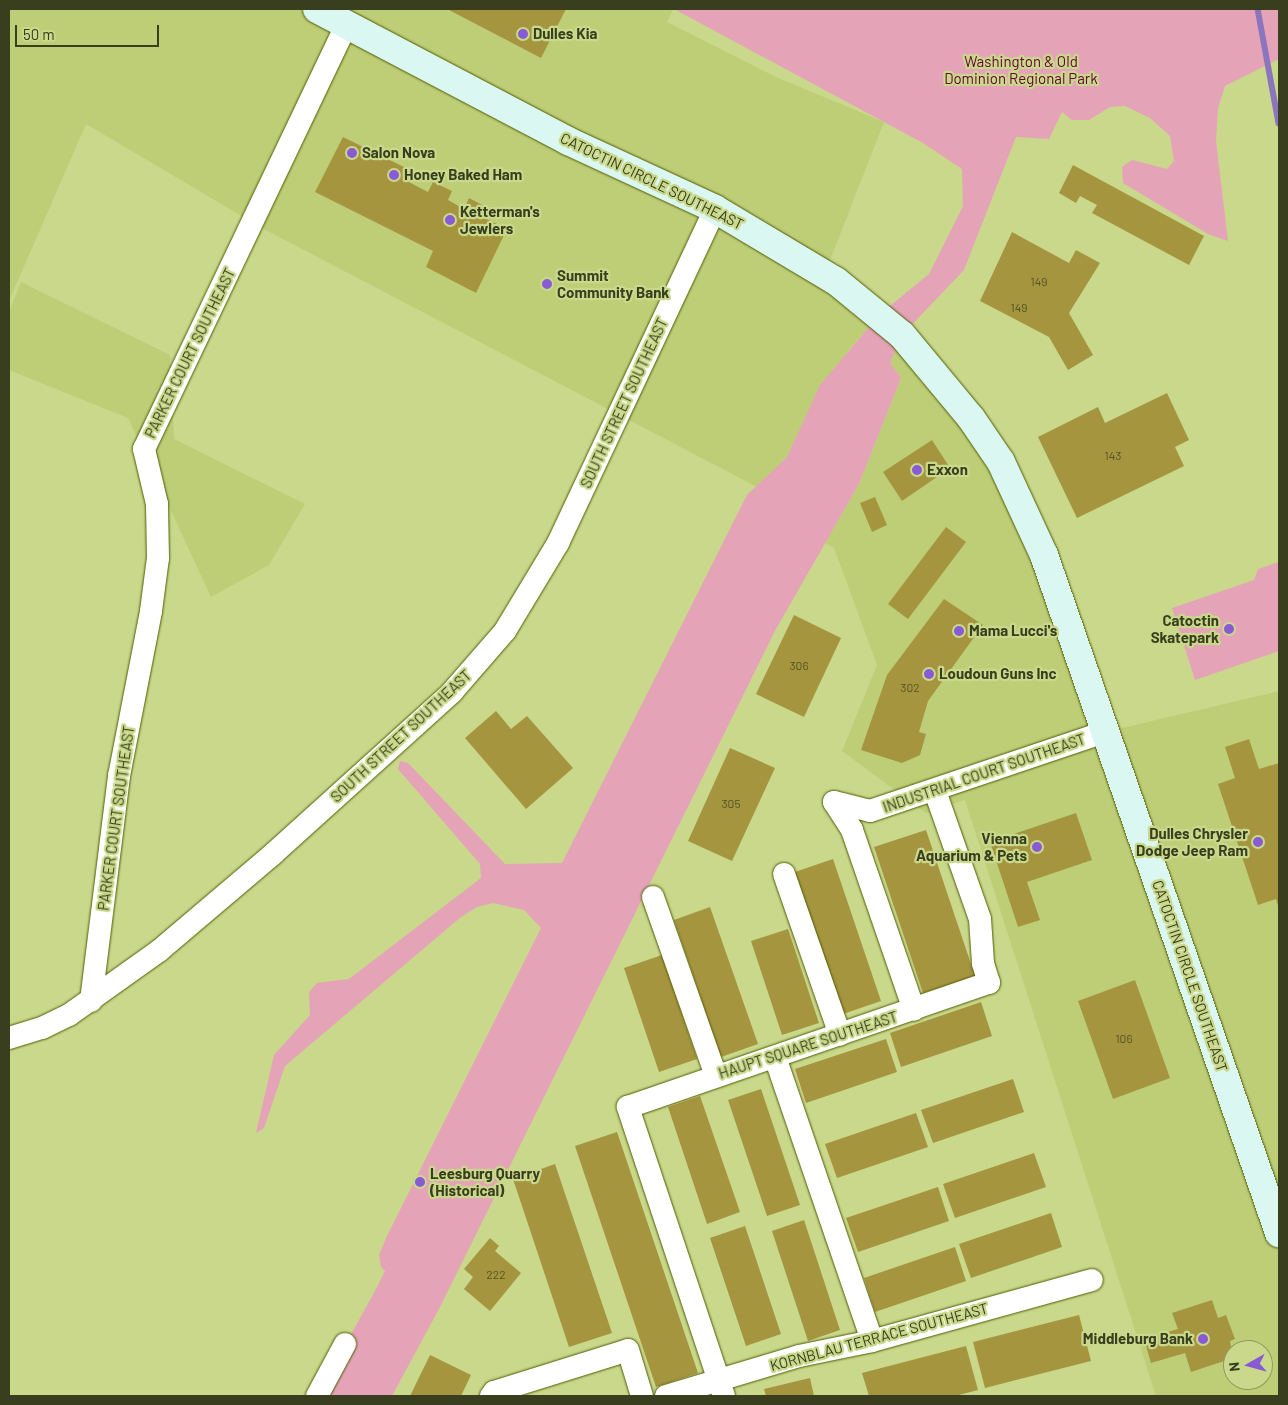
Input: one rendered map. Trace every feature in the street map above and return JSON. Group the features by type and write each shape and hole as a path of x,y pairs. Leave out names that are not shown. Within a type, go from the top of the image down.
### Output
{"main road":[{"name":"CATOCTIN CIRCLE SOUTHEAST","path":"317,9 568,141 715,209 836,280 902,335 971,418 1001,462 1042,550 1279,1233"}],"street":[{"name":"PARKER COURT SOUTHEAST","path":"91,1001 119,776 151,611 158,558 157,504 144,449 347,24"},
{"name":"SOUTH STREET SOUTHEAST","path":"9,1038 42,1028 91,1001 160,950 294,835 452,692 505,631 558,543 715,209"},
{"name":"INDUSTRIAL COURT SOUTHEAST","path":"914,1010 852,830 834,802 870,811 1105,732"},
{"name":"HAUPT SQUARE SOUTHEAST","path":"722,1389 628,1107 989,983 983,964 982,926 935,790"},
{"path":"784,874 840,1035"},
{"path":"653,897 716,1076"},
{"path":"774,1058 872,1341"},
{"name":"KORNBLAU TERRACE SOUTHEAST","path":"666,1396 722,1389 799,1356 872,1341 1092,1280"},
{"path":"317,1396 345,1344"},
{"path":"491,1396 494,1392 628,1350 642,1396"}],"shaded area":[{"path":"9,9 673,9 667,22 776,77 884,122 825,273 879,315 848,351 788,456 757,487 262,228 86,124 9,301"},
{"path":"21,282 170,355 174,439 305,504 269,565 211,597 128,418 9,370 9,312"},
{"path":"902,335 971,418 1105,732 1279,691 1279,1396 1156,1396 965,800 926,813 842,751 877,665 834,548 825,543 859,484 901,378 890,363"}],"green space":[{"name":"Washington & Old Dominion Regional Park","path":"674,9 1279,9 1279,59 1225,86 1218,108 1216,141 1228,241 1208,234 1123,183 1122,167 1132,160 1167,169 1174,161 1170,136 1150,118 1125,106 1110,107 1089,120 1072,120 1062,112 1049,139 1016,137 964,270 902,335 890,363 901,378 859,484 776,629 440,1307 392,1396 317,1396 385,1271 381,1267 379,1255 387,1236 541,928 524,910 493,903 477,907 461,917 285,1066 264,1128 256,1133 274,1055 310,1015 309,992 317,983 349,979 481,878 480,864 398,769 400,761 408,763 505,864 562,863 747,495 787,457 820,385 879,315 929,274 963,206 962,169 923,143"},
{"name":"Catoctin Skatepark","path":"1279,562 1279,651 1195,680 1172,608 1254,580 1258,569"}],"building":[{"name":"Dulles Kia","path":"447,9 566,9 541,58"},
{"path":"343,137 410,170 405,180 428,192 433,182 452,191 448,200 464,209 469,198 486,207 481,216 507,229 476,293 426,267 433,251 315,192"},
{"path":"1073,165 1204,236 1189,265 1092,213 1097,205 1080,196 1076,203 1059,193"},
{"path":"1012,232 1069,263 1076,250 1100,263 1069,313 1093,355 1068,370 1049,337 980,301"},
{"path":"1167,393 1189,440 1175,447 1184,466 1077,518 1038,437 1098,407 1105,423"},
{"name":"Exxon","path":"932,440 950,468 902,501 883,472"},
{"path":"875,497 887,525 872,532 860,503"},
{"path":"946,527 966,542 908,619 888,604"},
{"path":"944,599 983,625 928,701 919,732 926,734 920,755 902,763 861,750 887,675"},
{"path":"794,615 841,638 804,717 756,694"},
{"path":"496,711 511,729 527,716 573,768 526,809 465,738"},
{"name":"Dulles Chrysler Dodge Jeep Ram","path":"1249,739 1259,769 1279,763 1279,909 1276,899 1258,905 1218,784 1235,778 1225,747"},
{"path":"730,748 775,768 732,861 688,841"},
{"path":"1076,813 1092,860 1027,882 1040,920 1018,927 990,842"},
{"path":"926,830 975,976 923,993 874,847"},
{"path":"833,859 881,1001 843,1014 795,872"},
{"path":"710,907 758,1044 721,1057 674,920"},
{"path":"788,929 819,1023 782,1035 751,941"},
{"path":"662,955 697,1059 659,1072 624,968"},
{"path":"1135,980 1170,1078 1113,1099 1078,1001"},
{"path":"981,1002 992,1036 901,1067 890,1033"},
{"path":"886,1039 897,1072 806,1103 795,1069"},
{"path":"1013,1079 1024,1112 933,1143 921,1110"},
{"path":"761,1089 800,1205 767,1216 728,1100"},
{"path":"700,1096 740,1212 707,1224 668,1107"},
{"path":"916,1113 928,1147 837,1178 825,1144"},
{"path":"617,1132 698,1373 656,1387 575,1146"},
{"path":"1034,1153 1046,1187 955,1218 943,1184"},
{"path":"555,1164 612,1333 569,1347 513,1179"},
{"path":"938,1187 949,1221 858,1252 846,1218"},
{"path":"1051,1213 1062,1247 971,1278 959,1244"},
{"path":"804,1220 840,1330 808,1341 772,1231"},
{"path":"745,1226 781,1334 746,1346 710,1238"},
{"path":"490,1238 499,1246 495,1251 521,1273 490,1311 464,1289 473,1277 464,1269"},
{"path":"955,1247 966,1281 875,1312 864,1278"},
{"path":"1212,1300 1218,1318 1226,1315 1235,1339 1223,1340 1223,1361 1191,1372 1185,1353 1151,1363 1144,1339 1178,1329 1172,1313"},
{"path":"1079,1315 1091,1361 985,1388 973,1342"},
{"path":"966,1346 978,1390 955,1396 869,1396 862,1373"},
{"path":"430,1355 471,1375 461,1396 410,1396"},
{"path":"810,1378 814,1396 766,1396 764,1389"}],"waterway":[{"path":"1258,9 1279,123"}],"place":[{"name":"Dulles Kia","path":"523,34"},
{"name":"Salon Nova","path":"352,153"},
{"name":"Honey Baked Ham","path":"394,175"},
{"name":"Ketterman's Jewlers","path":"450,220"},
{"name":"Summit Community Bank","path":"547,284"},
{"name":"Exxon","path":"917,470"},
{"name":"Catoctin Skatepark","path":"1229,629"},
{"name":"Mama Lucci's","path":"959,631"},
{"name":"Loudoun Guns Inc","path":"929,674"},
{"name":"Dulles Chrysler Dodge Jeep Ram","path":"1258,842"},
{"name":"Vienna Aquarium & Pets","path":"1037,847"},
{"name":"Leesburg Quarry (Historical)","path":"420,1182"},
{"name":"Middleburg Bank","path":"1203,1339"}]}
